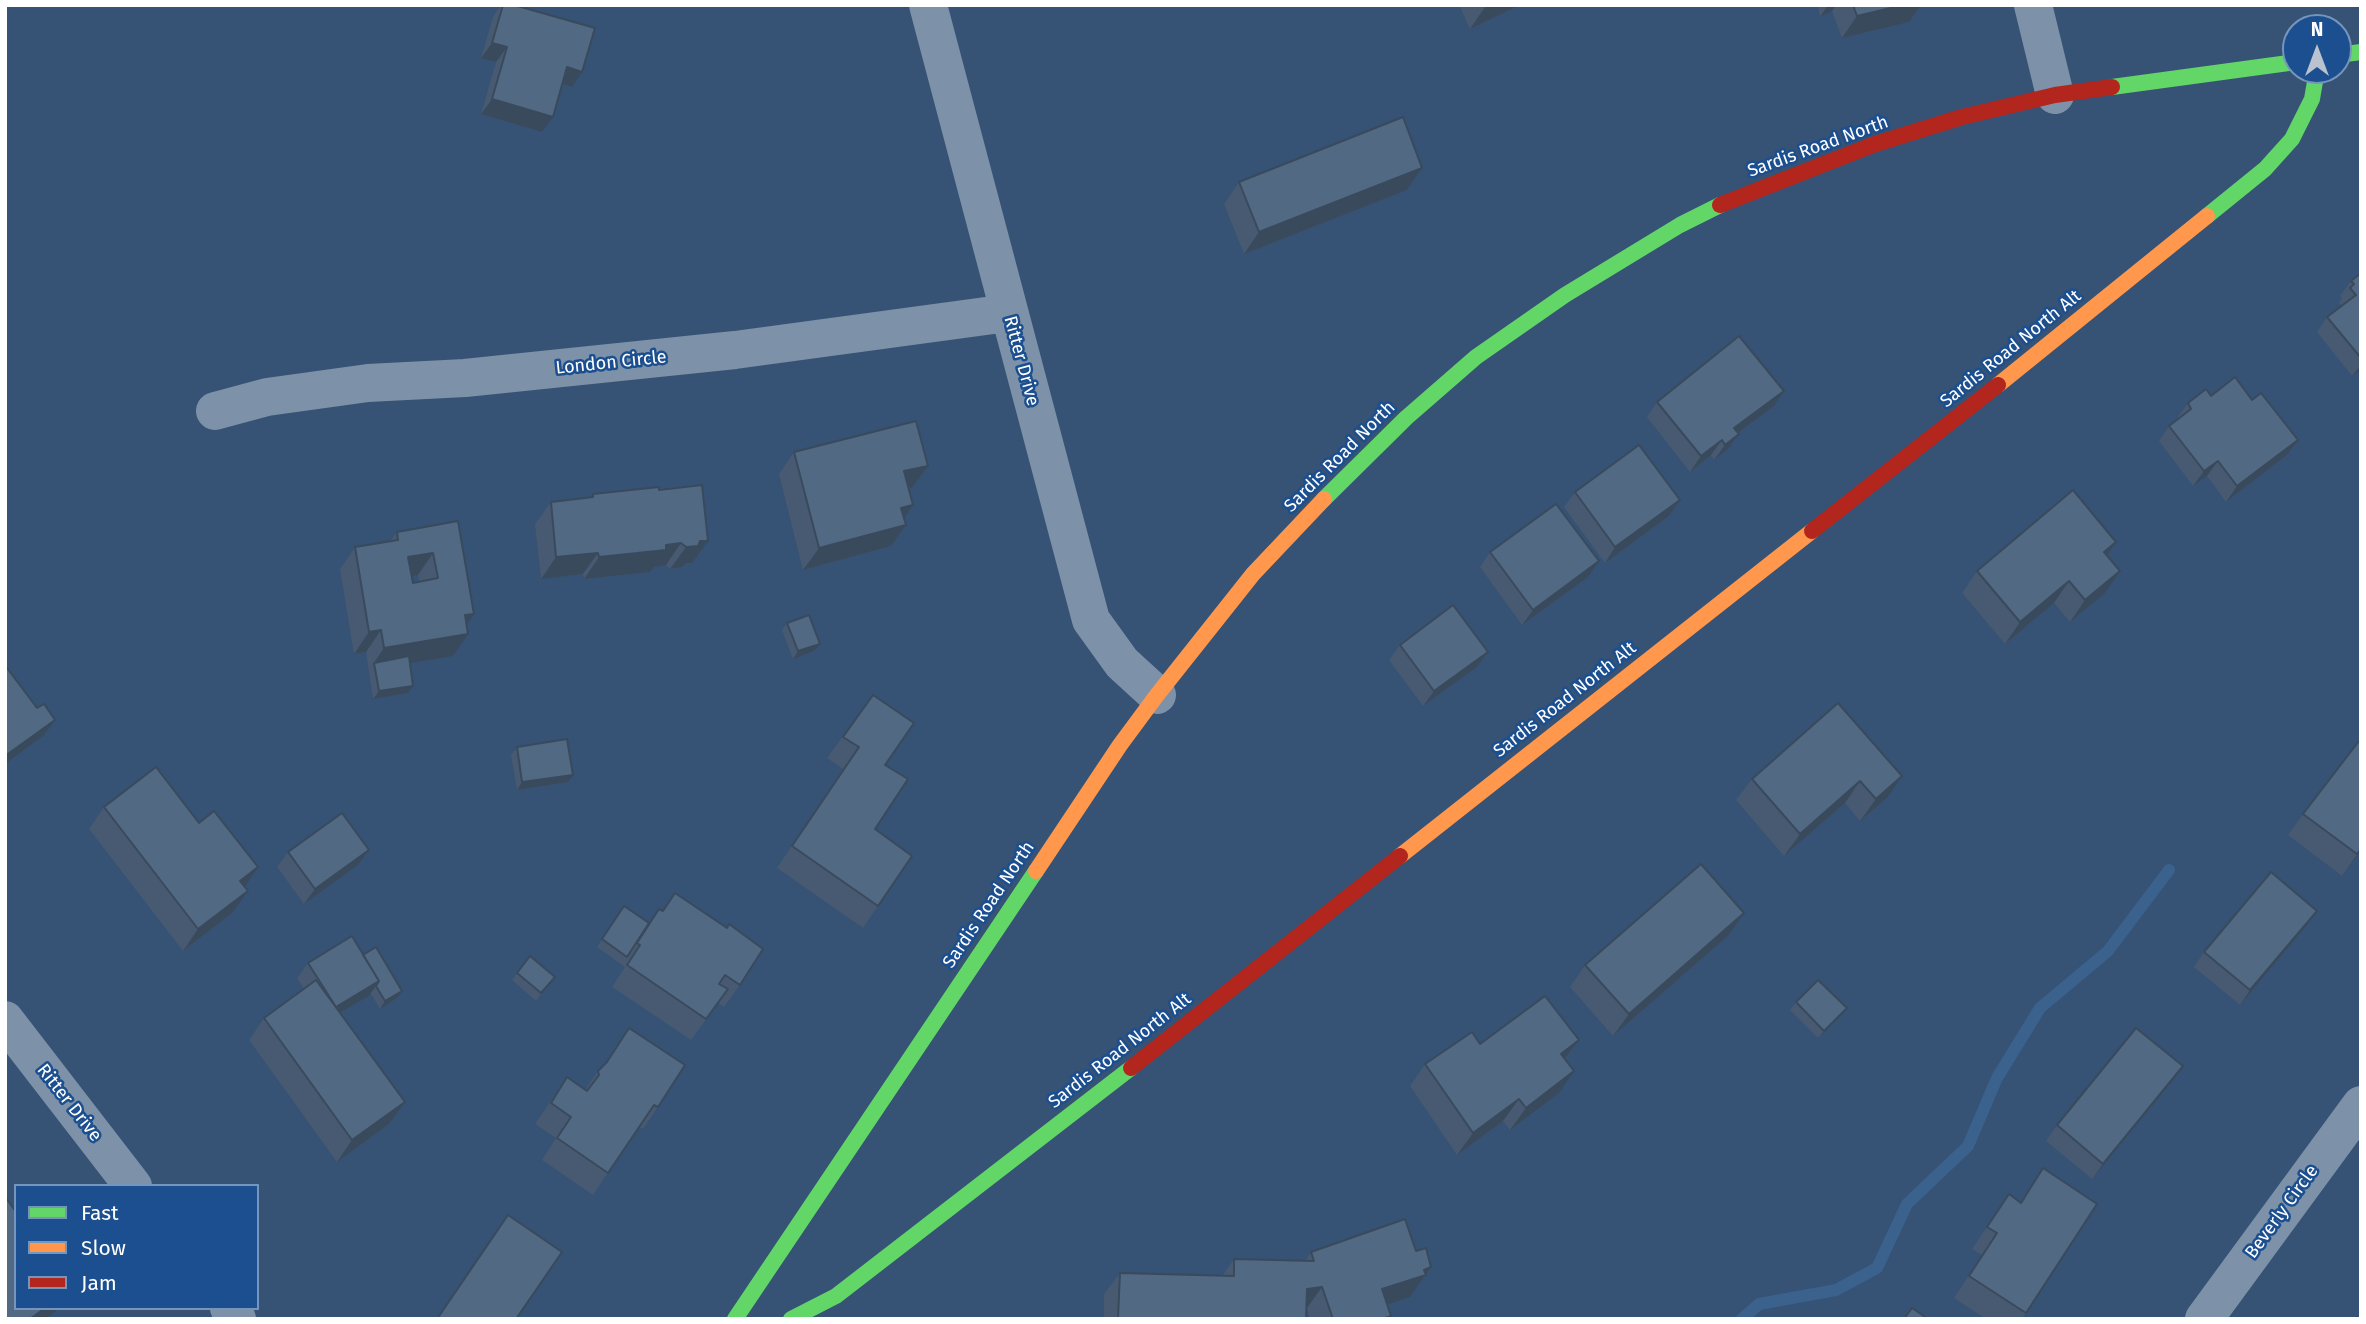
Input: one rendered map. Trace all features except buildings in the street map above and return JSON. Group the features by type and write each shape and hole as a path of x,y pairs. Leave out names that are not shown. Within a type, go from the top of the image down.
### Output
{"street":[{"name":"Ritter Drive","path":"928,5 1091,620 1122,663 1157,695"},
{"path":"2033,5 2055,95"},
{"name":"Sardis Road North","path":"735,1319 1120,745 1157,695 1253,574 1353,468 1476,358 1566,295 1681,225 1733,199 1875,144 1962,117 2055,95 2282,64"},
{"name":"Sardis Road North Alt","path":"790,1319 836,1296 1091,1099 2000,384 2264,169 2292,139 2312,99 2315,84"},
{"name":"London Circle","path":"215,411 267,397 368,383 465,378 735,351 1008,313"},
{"name":"Ritter Drive","path":"5,1020 131,1184"},
{"name":"Beverly Circle","path":"2204,1319 2361,1105"}],"waterway":[{"path":"1742,1319 1759,1304 1836,1290 1877,1268 1907,1204 1968,1146 1997,1078 2040,1008 2108,951 2169,870"}],"traffic: fast":[{"path":"2352,53 2361,52"},
{"path":"2112,87 2282,64"},
{"path":"2207,216 2265,169 2292,139 2312,99 2315,84"},
{"path":"1324,499 1406,418 1476,357 1565,295 1680,225 1720,205"},
{"path":"735,1319 1036,871"},
{"path":"791,1319 836,1296 1131,1068"}],"traffic: slow":[{"path":"1998,385 2207,216"},
{"path":"1036,871 1120,745 1157,695 1253,574 1324,499"},
{"path":"1400,856 1812,531"}],"traffic: jam":[{"path":"1720,205 1875,144 1962,117 2055,95 2112,87"},
{"path":"1812,531 1998,385"},
{"path":"1131,1068 1400,856"}]}
